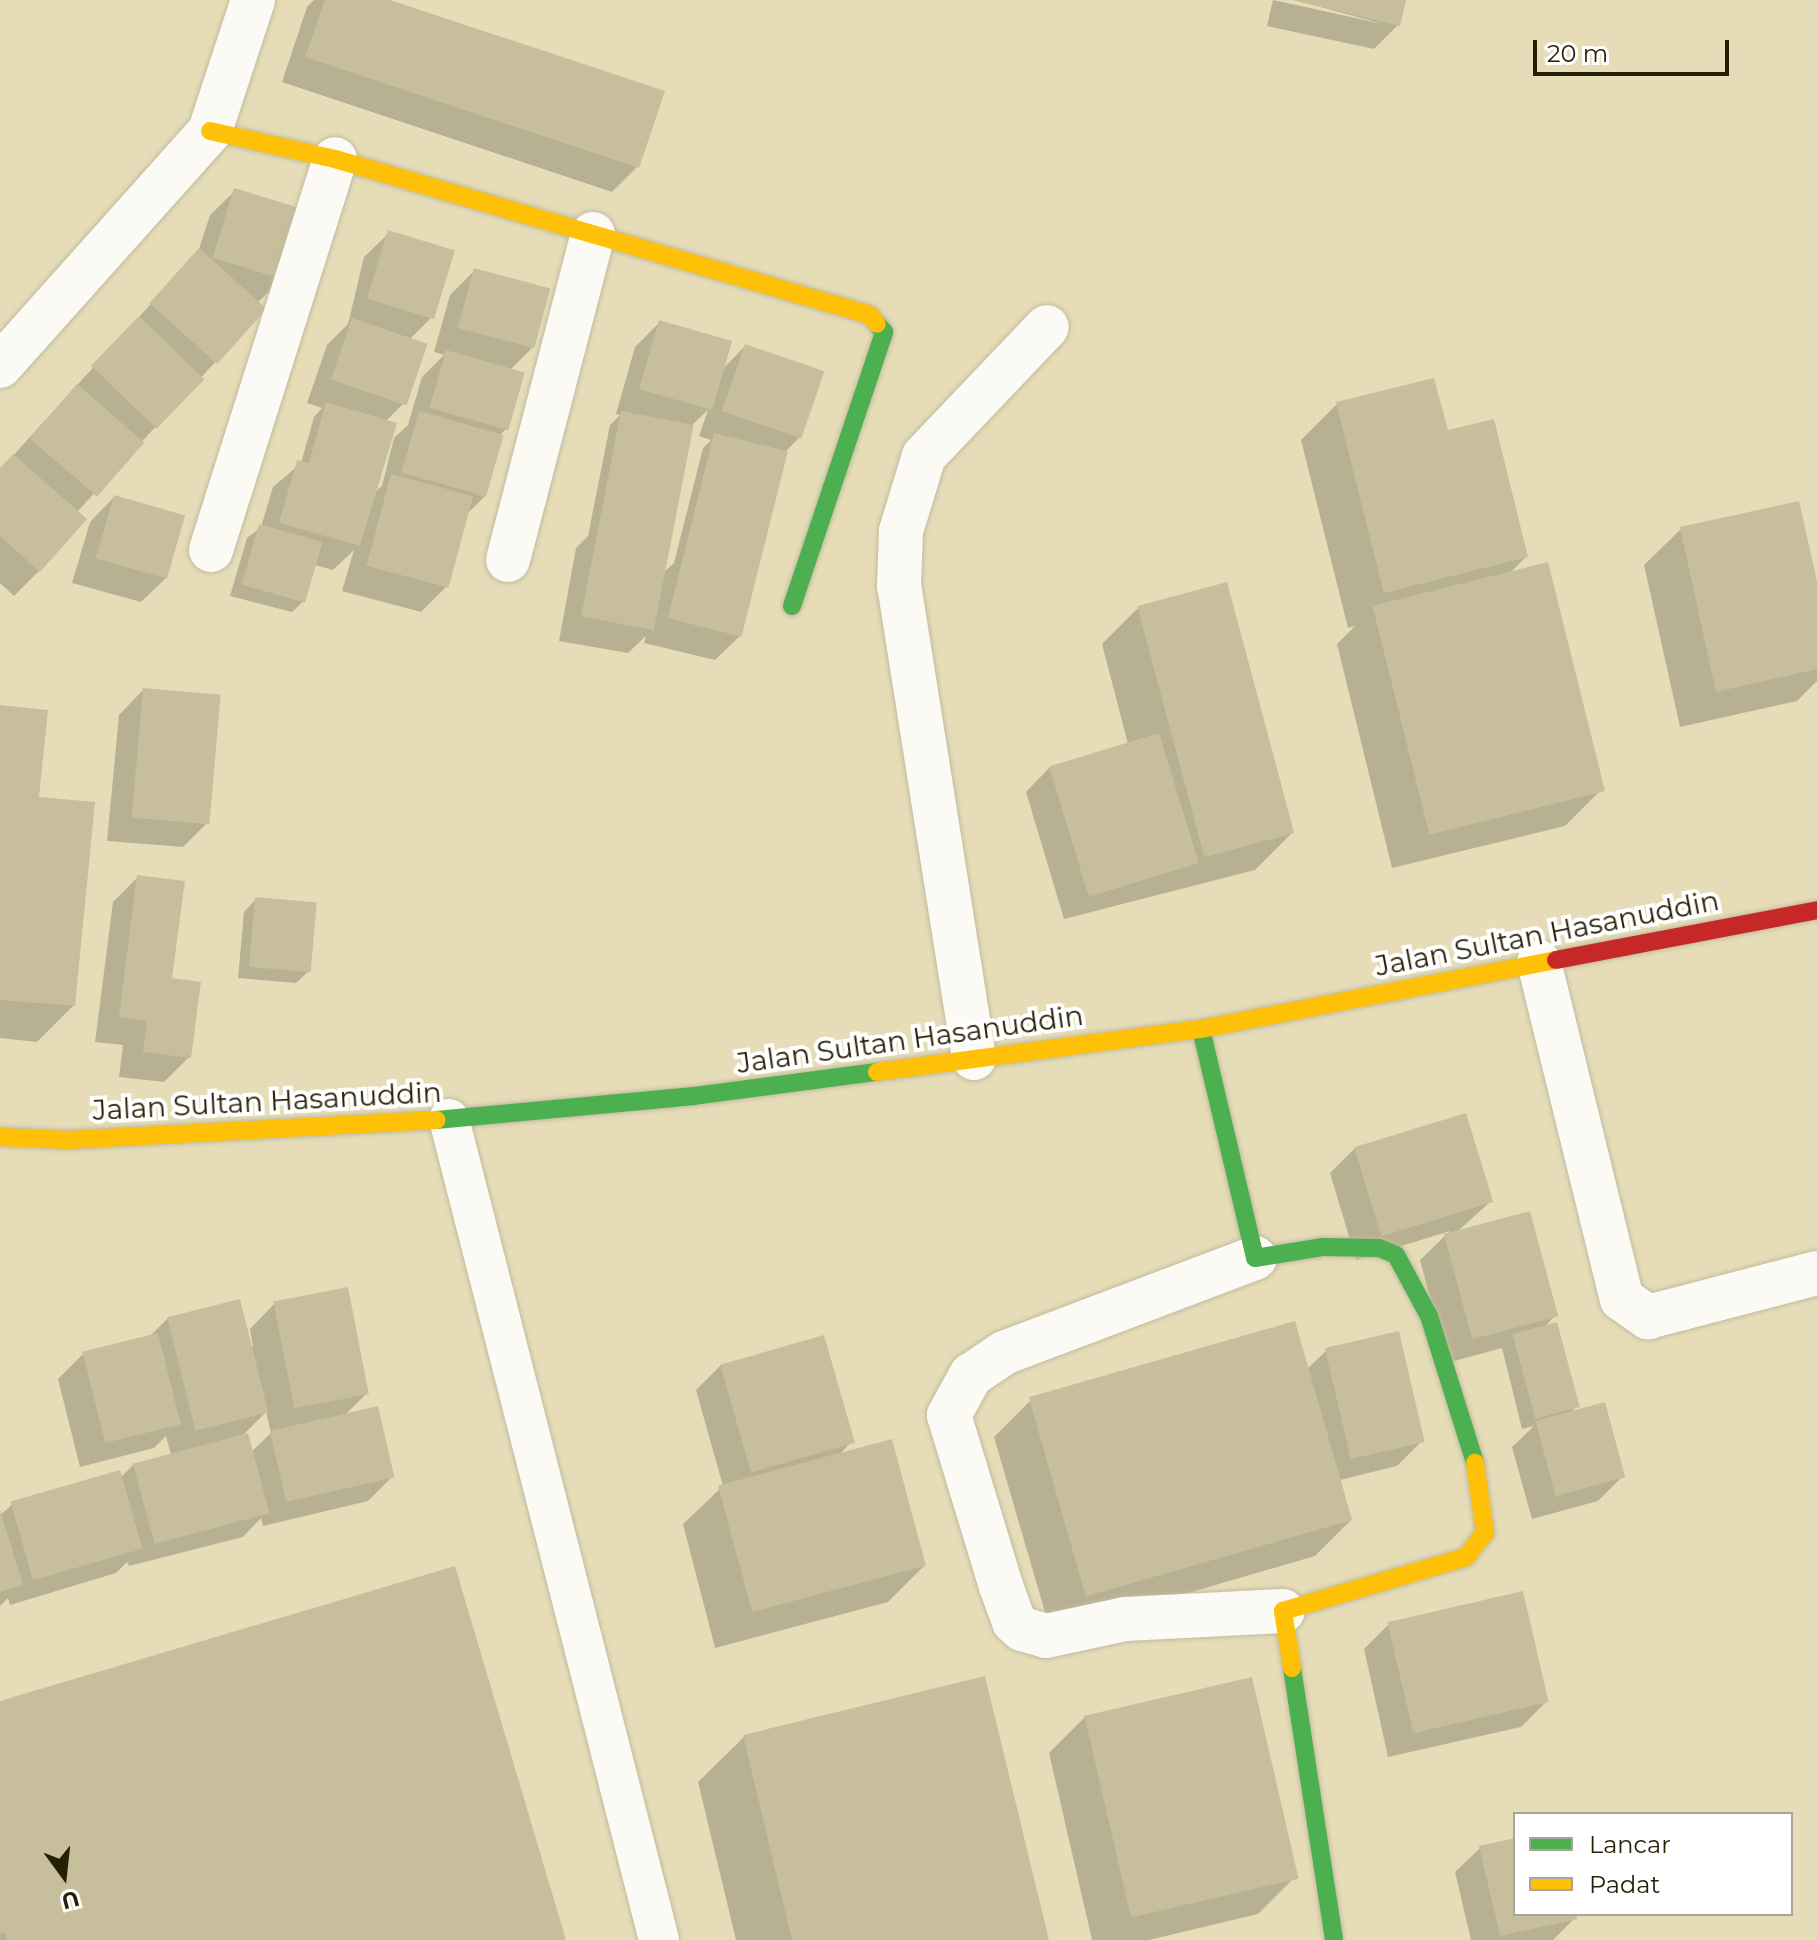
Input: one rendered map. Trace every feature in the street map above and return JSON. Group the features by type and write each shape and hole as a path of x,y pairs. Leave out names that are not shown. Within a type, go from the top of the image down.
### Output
{"street":[{"path":"0,366 210,131 253,0"},
{"path":"210,131 335,159 870,315 884,332 792,606"},
{"path":"211,550 335,159"},
{"path":"508,560 593,234"},
{"path":"974,1058 899,586 901,531 924,456 1047,327"},
{"name":"Jalan Sultan Hasanuddin","path":"0,1137 68,1140 449,1119 694,1096 1201,1029 1817,910"},
{"path":"1539,962 1622,1299 1648,1317 1817,1273"},
{"path":"1201,1029 1255,1258"},
{"path":"1322,1247 1379,1248 1404,1264 1429,1316 1478,1474 1485,1533 1466,1557 1431,1570 1283,1611 1125,1619 1046,1636 1022,1629 1014,1622 1001,1586 949,1415 971,1375 1004,1353 1255,1258 1322,1247"},
{"path":"1283,1611 1334,1940"}],"lane":[{"path":"449,1119 659,1940"}],"building":[{"path":"325,0 390,0 665,91 639,168 305,57"},
{"path":"1292,0 1406,0 1400,26"},
{"path":"234,188 306,210 284,280 213,258"},
{"path":"388,230 455,250 434,319 367,299"},
{"path":"199,248 267,309 217,364 149,303"},
{"path":"474,268 550,288 534,348 458,328"},
{"path":"139,316 204,379 157,429 91,366"},
{"path":"352,318 428,344 406,406 331,379"},
{"path":"659,320 732,341 712,410 639,389"},
{"path":"745,344 824,371 801,438 722,411"},
{"path":"446,350 525,373 508,430 429,408"},
{"path":"1434,378 1448,430 1494,419 1528,557 1384,593 1336,402"},
{"path":"77,384 144,442 97,497 30,438"},
{"path":"326,402 397,423 360,546 279,523 297,460 309,463"},
{"path":"419,411 504,435 486,497 401,473"},
{"path":"621,411 694,425 654,630 581,616"},
{"path":"714,433 788,451 742,637 668,618"},
{"path":"13,454 87,519 40,572 0,536 0,468"},
{"path":"391,474 473,496 449,588 366,566"},
{"path":"114,495 185,515 167,579 96,558"},
{"path":"1799,501 1817,581 1817,669 1716,692 1680,527"},
{"path":"259,524 322,542 305,603 242,585"},
{"path":"1548,562 1605,791 1429,835 1372,606"},
{"path":"1227,582 1294,833 1204,857 1137,606"},
{"path":"143,688 221,695 209,824 132,818"},
{"path":"0,705 48,710 39,797 95,802 75,1006 0,1000"},
{"path":"1159,733 1199,863 1089,897 1049,767"},
{"path":"137,875 185,881 172,978 201,982 191,1058 143,1052 147,1021 119,1017"},
{"path":"255,897 317,902 311,972 249,967"},
{"path":"1466,1113 1493,1202 1381,1236 1354,1147"},
{"path":"1530,1211 1558,1316 1472,1339 1444,1234"},
{"path":"348,1287 369,1394 294,1408 273,1302"},
{"path":"240,1299 268,1413 196,1431 167,1317"},
{"path":"1295,1321 1352,1520 1086,1596 1029,1397"},
{"path":"1557,1322 1580,1407 1535,1419 1513,1334"},
{"path":"1399,1331 1425,1442 1351,1459 1325,1348"},
{"path":"158,1333 181,1424 105,1443 82,1352"},
{"path":"824,1335 855,1443 751,1472 720,1365"},
{"path":"1605,1402 1625,1477 1556,1496 1535,1421"},
{"path":"378,1406 394,1477 286,1502 270,1431"},
{"path":"248,1433 269,1513 155,1544 133,1464"},
{"path":"892,1439 926,1566 752,1612 718,1486"},
{"path":"120,1470 143,1549 33,1580 10,1501"},
{"path":"0,1510 23,1585 0,1592"},
{"path":"455,1566 566,1940 7,1940 5,1932 0,1934 0,1701"},
{"path":"1523,1591 1549,1702 1413,1733 1388,1622"},
{"path":"985,1676 1049,1940 792,1940 743,1735"},
{"path":"1252,1677 1299,1879 1131,1917 1084,1716"},
{"path":"1513,1838 1513,1916 1576,1916 1577,1919 1500,1936 1479,1846"}],"traffic: fast":[{"path":"792,606 884,332 877,324"},
{"path":"1201,1029 1255,1258 1322,1247 1379,1248 1396,1255 1429,1316 1475,1463"},
{"path":"436,1120 694,1096 877,1072"},
{"path":"1292,1668 1334,1940"}],"traffic: slow":[{"path":"210,131 335,159 870,315 877,324"},
{"path":"877,1072 1201,1029 1556,960"},
{"path":"0,1137 68,1140 436,1120"},
{"path":"1292,1668 1283,1611 1466,1557 1485,1533 1475,1463"}],"traffic: jam":[{"path":"1556,960 1817,910"}]}
